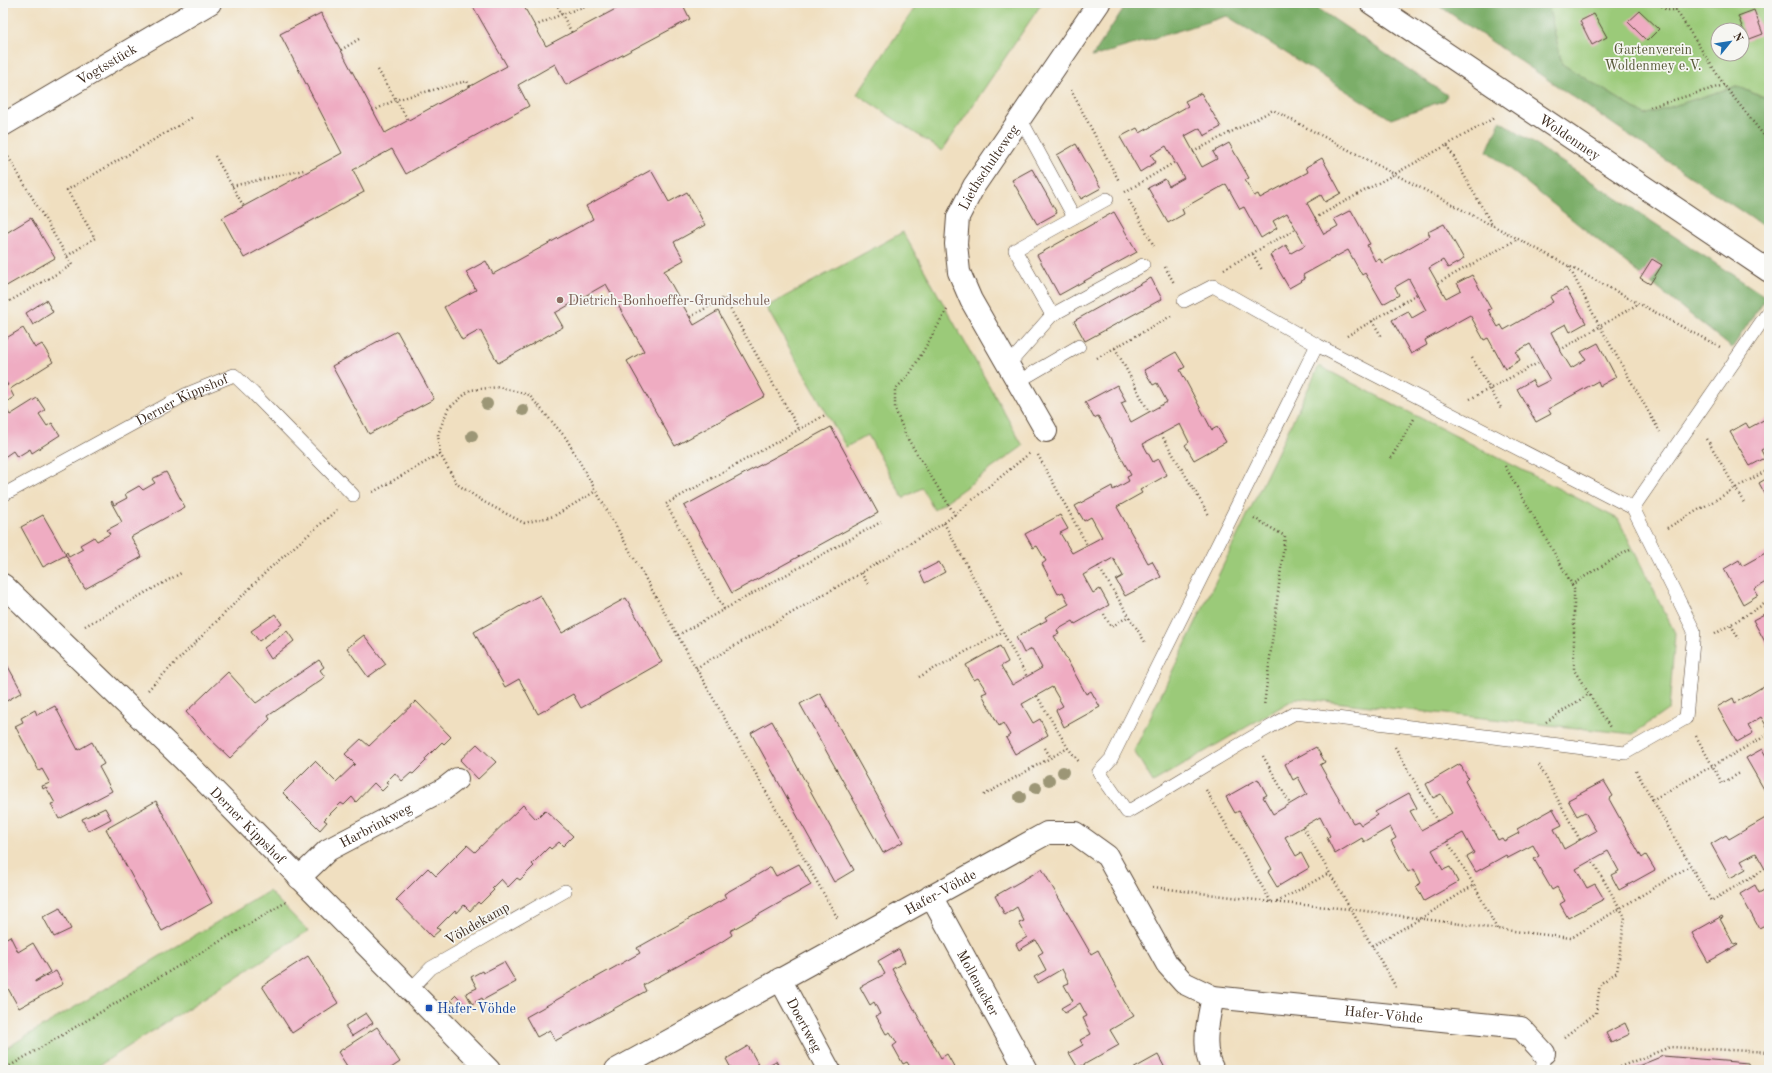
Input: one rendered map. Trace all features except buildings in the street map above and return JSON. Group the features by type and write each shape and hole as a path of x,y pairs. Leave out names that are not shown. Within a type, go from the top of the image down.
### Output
{"street":[{"name":"Vogtsstück","path":"3,125 210,3"},
{"name":"Liethschulteweg","path":"1046,430 971,300 959,272 956,244 958,217 974,186 1100,3"},
{"name":"Woldenmey","path":"1371,3 1769,271"},
{"name":"Derner Kippshof","path":"3,585 183,759 304,883 411,989 489,1070"},
{"name":"Harbrinkweg","path":"304,883 328,850 439,792 457,779"},
{"name":"Hafer-Vöhde","path":"616,1070 1047,833 1075,833 1107,856 1167,964 1184,983 1213,997 1521,1028 1543,1061"},
{"name":"Mollenacker","path":"931,896 1026,1070"},
{"name":"Doertweg","path":"780,979 829,1070"},
{"path":"1213,997 1207,1026 1208,1062 1213,1070"}],"lane":[{"path":"1020,118 1074,217"},
{"path":"1052,316 1015,250 1107,199"},
{"path":"1014,373 1052,316 1143,265"},
{"path":"1184,302 1213,286 1321,347 1633,508 1694,631 1686,718 1625,753 1295,713 1127,812 1099,772 1111,759 1236,508 1321,347"},
{"path":"1633,508 1769,311"},
{"path":"1014,373 1079,346"},
{"name":"Derner Kippshof","path":"3,495 187,394 234,375 353,495"},
{"name":"Vöhdekamp","path":"411,989 431,968 565,891"}],"path":[{"path":"556,3 572,32"},
{"path":"535,26 562,14 597,3"},
{"path":"1659,3 1666,10 1676,10"},
{"path":"1676,10 1681,3"},
{"path":"1676,10 1724,85 1769,142"},
{"path":"341,50 359,39"},
{"path":"378,70 408,120"},
{"path":"373,111 395,100 466,81 470,87"},
{"path":"1650,107 1724,85"},
{"path":"1193,152 1273,110 1738,356"},
{"path":"67,256 95,238 67,190 193,117"},
{"path":"1315,218 1494,118"},
{"path":"1447,145 1492,225"},
{"path":"3,305 72,265 6,153"},
{"path":"215,156 244,207"},
{"path":"1125,192 1175,162"},
{"path":"232,186 304,170"},
{"path":"1213,286 1224,269 1296,229"},
{"path":"1438,283 1517,240"},
{"path":"1253,254 1262,270"},
{"path":"1569,266 1599,325 1671,452"},
{"path":"1321,347 1372,321 1417,294"},
{"path":"690,317 724,298 799,429"},
{"path":"1095,359 1179,312 1184,302"},
{"path":"1560,350 1599,325 1638,304"},
{"path":"948,308 911,372 895,390 895,409 906,436 955,515"},
{"path":"1372,321 1382,337"},
{"path":"1116,348 1149,412"},
{"path":"1472,358 1501,408"},
{"path":"1446,412 1540,362"},
{"path":"596,491 554,516 524,523 484,502 457,484 440,454 438,434 448,409 470,390 499,387 529,395 566,438 678,635 850,940"},
{"path":"1391,458 1424,401"},
{"path":"724,609 666,504 825,415"},
{"path":"1695,418 1744,503"},
{"path":"1486,433 1574,588 1574,670 1625,753 1711,901 1766,869"},
{"path":"1161,434 1222,536"},
{"path":"1035,449 1087,545"},
{"path":"696,668 862,573 944,523 1030,453"},
{"path":"148,690 269,569 353,495 375,492 440,454"},
{"path":"1571,585 1769,469"},
{"path":"1236,508 1285,536 1257,734 1290,804"},
{"path":"678,635 881,522"},
{"path":"944,523 1027,677"},
{"path":"1098,566 1158,665"},
{"path":"85,626 183,572"},
{"path":"862,573 868,584"},
{"path":"1692,647 1769,602"},
{"path":"1104,614 1111,627 1129,616"},
{"path":"1731,625 1739,638"},
{"path":"919,677 1002,632"},
{"path":"1580,840 1522,741 1589,694"},
{"path":"1037,696 1068,748 1091,777 1099,772"},
{"path":"1686,718 1722,783 1740,773"},
{"path":"1382,724 1436,822"},
{"path":"1652,800 1769,734"},
{"path":"1045,748 1051,758"},
{"path":"984,795 1068,748"},
{"path":"1196,772 1271,902"},
{"path":"1303,827 1413,1017"},
{"path":"1447,841 1474,885 1497,929"},
{"path":"1543,1061 1596,1013 1600,984 1617,972 1625,917 1592,860"},
{"path":"1123,883 1276,903 1350,909 1571,938 1690,866"},
{"path":"1276,903 1329,873"},
{"path":"3,1070 304,883"},
{"path":"1372,946 1420,919 1474,885"},
{"path":"1612,1070 1670,1047 1769,1052"}],"green space":[{"path":"918,3 1042,3 942,151 857,94"},
{"path":"1127,3 1310,3 1447,95 1445,100 1391,119 1227,16 1092,57"},
{"path":"1435,3 1530,3 1548,5 1562,64 1645,115 1737,86 1768,100 1769,230"},
{"name":"Gartenverein Woldenmey e.V.","path":"1530,3 1769,3 1769,100 1737,86 1645,115 1562,64 1548,6"},
{"path":"1500,121 1766,297 1732,348 1487,151"},
{"path":"903,232 1023,446 934,510 922,488 903,498 868,435 846,447 766,307"},
{"path":"1319,366 1618,519 1675,633 1669,709 1633,734 1296,698 1153,782 1134,751"},
{"path":"269,891 308,931 92,1070 3,1070 3,1050"}],"place":[{"name":"Dietrich-Bonhoeffer-Grundschule","path":"560,300"},
{"name":"Hafer-Vöhde","path":"429,1008"}]}
